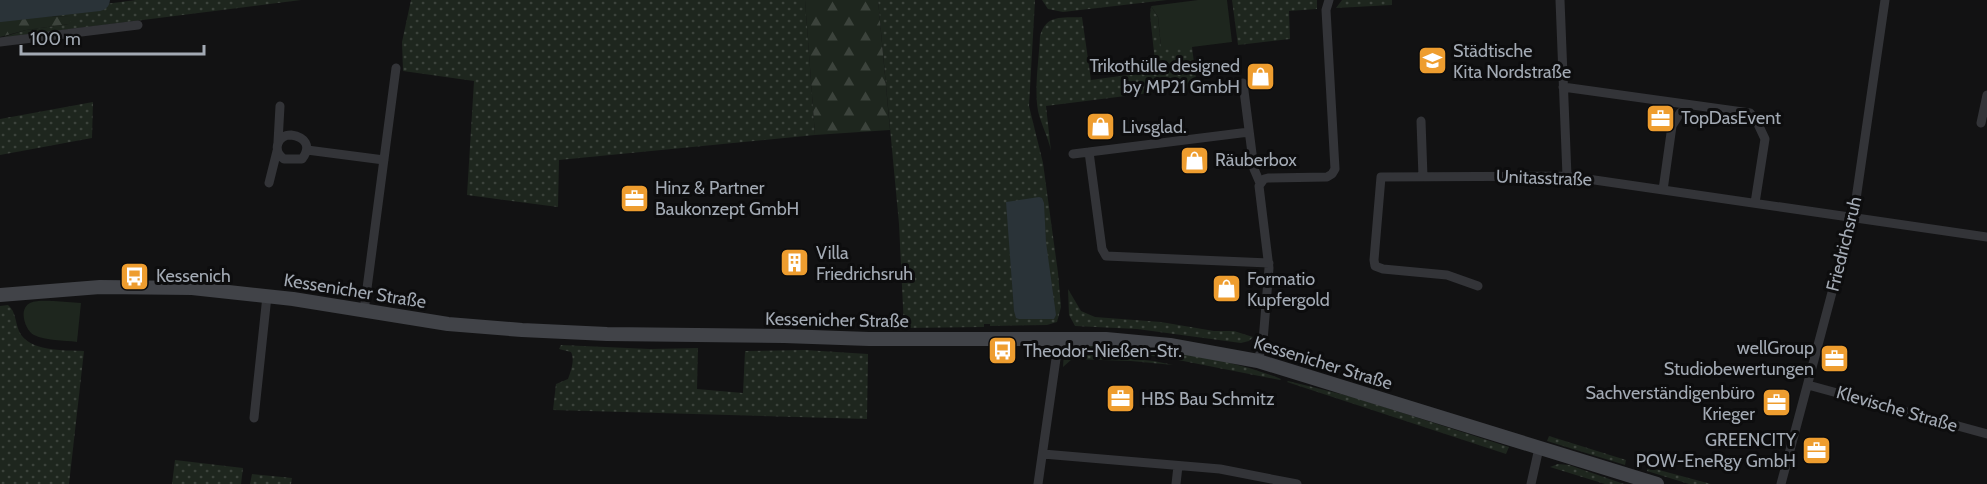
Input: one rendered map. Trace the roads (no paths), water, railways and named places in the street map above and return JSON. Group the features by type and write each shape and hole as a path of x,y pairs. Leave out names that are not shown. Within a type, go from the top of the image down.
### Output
{"main road":[{"name":"Kessenicher Straße","path":"0,295 63,289 147,286 223,290 469,326 587,334 878,340 1059,338 1149,343 1223,353 1258,361 1657,484"}],"street":[{"path":"1260,183 1268,178 1323,178 1334,172 1326,10 1329,0"},
{"path":"1560,0 1567,176"},
{"name":"Friedrichsruh","path":"1781,484 1852,217 1885,0"},
{"path":"0,42 138,25"},
{"path":"364,311 396,68"},
{"path":"1243,82 1254,169 1260,183 1269,263 1263,340 1258,361"},
{"path":"1563,87 1750,113 1765,139 1755,203"},
{"path":"1982,123 1987,95"},
{"path":"1663,190 1672,126 1680,113 1691,105"},
{"path":"269,183 278,146 280,106"},
{"path":"1420,121 1424,177"},
{"path":"1073,154 1249,132"},
{"path":"286,135 298,136 304,140 307,150 304,157 297,160 284,159 278,146 286,135"},
{"path":"307,150 384,159"},
{"path":"1089,152 1102,249 1106,256 1269,263"},
{"name":"Unitasstraße","path":"1478,286 1447,275 1383,269 1375,266 1381,177 1567,176 1987,237"},
{"path":"254,418 267,296"},
{"path":"1038,484 1059,338"},
{"name":"Klevische Straße","path":"1808,385 1987,434"},
{"path":"1531,484 1539,448"},
{"path":"1043,454 1240,472 1297,484"},
{"path":"1176,484 1178,466"}],"waterway":[{"path":"0,11 99,0"}],"place":[{"name":"Städtische Kita Nordstraße","path":"1432,61"},
{"name":"Trikothülle designed by MP21 GmbH","path":"1261,76"},
{"name":"TopDasEvent","path":"1660,118"},
{"name":"Livsglad.","path":"1101,127"},
{"name":"Räuberbox","path":"1194,160"},
{"name":"Hinz & Partner Baukonzept GmbH","path":"634,198"},
{"name":"Villa Friedrichsruh","path":"795,263"},
{"name":"Kessenich","path":"135,276"},
{"name":"Formatio Kupfergold","path":"1226,289"},
{"name":"Theodor-Nießen-Str.","path":"1002,351"},
{"name":"wellGroup Studiobewertungen","path":"1835,358"},
{"name":"HBS Bau Schmitz","path":"1120,399"},
{"name":"Sachverständigenbüro Krieger","path":"1776,403"},
{"name":"GREENCITY POW-EneRgy GmbH","path":"1817,450"}]}
